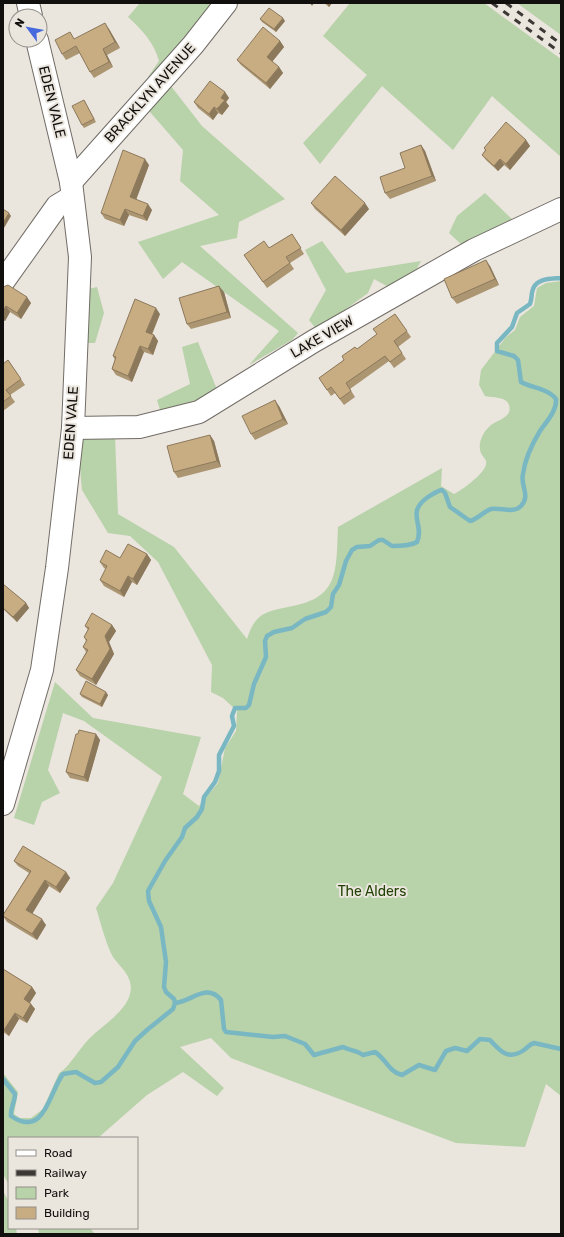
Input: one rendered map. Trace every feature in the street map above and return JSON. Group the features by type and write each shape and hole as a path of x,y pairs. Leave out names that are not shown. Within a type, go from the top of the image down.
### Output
{"street":[{"name":"BRACKLYN AVENUE","path":"3,282 57,206 193,45 226,3"},
{"name":"EDEN VALE","path":"3,804 42,670 57,568 73,428 80,257 71,189 39,48"},
{"name":"LAKE VIEW","path":"73,428 139,427 199,412 314,341 474,250 561,209"}],"green space":[{"path":"140,3 218,3 160,72 202,126 285,199 239,222 237,238 200,246 298,333 292,340 249,365 279,331 182,262 163,279 138,242 219,215 180,181 183,150 150,112 148,77 159,61 151,42 128,17"},
{"path":"350,3 484,3 561,59 561,157 492,96 453,150 382,86 320,164 303,143 367,75 323,36"},
{"path":"517,3 561,3 561,35"},
{"path":"485,193 514,221 462,245 449,233 457,216"},
{"path":"322,241 346,273 421,261 410,281 394,290 374,279 368,293 317,330 309,320 326,290 305,250"},
{"name":"The Alders","path":"561,281 561,1096 546,1084 525,1147 456,1143 231,1058 211,1038 180,1047 224,1088 217,1096 183,1072 147,1095 99,1137 8,1137 8,1183 3,1174 3,1073 18,1092 14,1114 20,1118 31,1118 43,1109 59,1073 63,1071 91,1037 119,1012 129,997 131,988 128,976 110,951 96,908 113,883 162,777 84,721 63,713 48,770 60,793 42,802 34,825 14,818 55,682 93,718 201,737 183,794 199,806 218,783 225,748 236,731 237,711 223,698 211,692 212,665 158,562 130,536 108,533 82,490 77,435 115,435 118,514 174,547 247,639 253,625 264,614 310,601 325,591 331,582 335,569 338,527 442,468 441,486 454,494 463,489 479,475 486,465 486,461 480,450 480,442 483,435 490,426 506,416 510,409 505,400 485,396 479,385 481,370 506,337 515,330 520,317 534,306 537,288 546,283"},
{"path":"97,287 104,313 95,343 82,343 84,290"},
{"path":"198,342 218,392 161,413 157,400 190,384 182,347"},
{"path":"3,1191 8,1200 8,1229 16,1229 17,1234 3,1234"},
{"path":"38,1229 91,1229 95,1234 39,1234"}],"building":[{"path":"269,8 283,18 274,29 260,19"},
{"path":"105,23 115,42 103,49 109,62 90,72 76,46 62,54 55,40 70,32 74,39"},
{"path":"263,27 280,41 267,57 279,67 266,83 237,60"},
{"path":"210,81 225,92 221,98 225,100 217,109 214,107 209,114 194,102"},
{"path":"84,100 94,119 82,125 72,106"},
{"path":"506,122 526,140 506,164 500,159 494,166 482,155 486,150 484,148"},
{"path":"421,145 432,176 385,193 380,177 405,168 400,153"},
{"path":"123,150 145,159 130,197 148,204 143,216 125,209 120,220 101,213"},
{"path":"335,176 365,203 341,230 311,203"},
{"path":"3,209 9,213 3,223"},
{"path":"292,234 301,248 286,257 290,263 263,282 244,255 264,241 269,248"},
{"path":"486,260 495,279 452,298 444,279"},
{"path":"8,285 27,297 17,313 6,306 3,311 3,287"},
{"path":"219,286 227,312 187,324 179,298"},
{"path":"135,299 156,308 146,332 154,335 148,349 140,346 128,376 112,369 116,357 113,356"},
{"path":"395,314 407,331 394,341 402,353 390,362 385,356 346,383 351,391 340,399 331,387 327,390 319,378 344,360 342,356 355,347 357,349 377,334 373,329"},
{"path":"8,360 21,379 6,390 11,396 3,402 3,364"},
{"path":"275,400 283,419 251,434 242,416"},
{"path":"210,435 217,461 174,472 167,446"},
{"path":"128,544 147,554 133,579 128,576 120,591 100,580 107,566 100,562 106,550 120,558"},
{"path":"3,584 26,603 13,617 3,608"},
{"path":"92,613 112,625 105,636 110,649 92,679 76,670 88,650 83,647 87,640 84,637 89,628 85,626"},
{"path":"86,681 106,692 100,704 80,694"},
{"path":"79,730 96,734 84,777 66,772 76,734 78,734"},
{"path":"23,846 66,872 56,887 45,880 26,910 42,919 32,934 3,916 31,871 14,861"},
{"path":"3,969 32,987 24,999 31,1004 23,1018 15,1013 4,1030 3,1029"}],"waterway":[{"path":"3,1079 15,1094 11,1116 22,1122 32,1122 39,1118 63,1074 76,1072 95,1083 101,1082 118,1067 135,1041 173,1009 175,1003 174,999 166,992 164,987 166,962 161,927 149,901 148,891 165,861 182,837 185,828 197,817 202,809 204,797 215,782 219,771 219,755 234,726 232,716 235,708 246,708 249,705 254,684 266,657 265,641 267,636 274,632 292,628 305,619 326,612 331,607 333,594 339,585 346,561 352,550 357,547 370,546 379,540 383,540 392,546 409,545 417,542 419,536 417,519 418,508 421,503 436,492 442,490 445,493 450,507 470,521 476,519 491,509 514,510 521,506 525,498 522,478 527,457 537,436 551,416 555,408 556,399 545,391 521,382 518,360 514,356 497,351 497,343 512,327 517,313 530,304 532,291 535,285 541,281 561,278"},
{"path":"175,1003 199,994 210,993 216,995 221,1000 224,1029 226,1032 273,1037 285,1036 305,1044 314,1055 343,1047 363,1055 375,1052 394,1071 402,1075 419,1065 435,1070 446,1051 455,1048 467,1051 480,1039 490,1040 497,1048 509,1055 518,1053 534,1043 561,1049"}],"railway":[{"path":"492,3 561,53"},
{"path":"506,3 561,44"}]}
